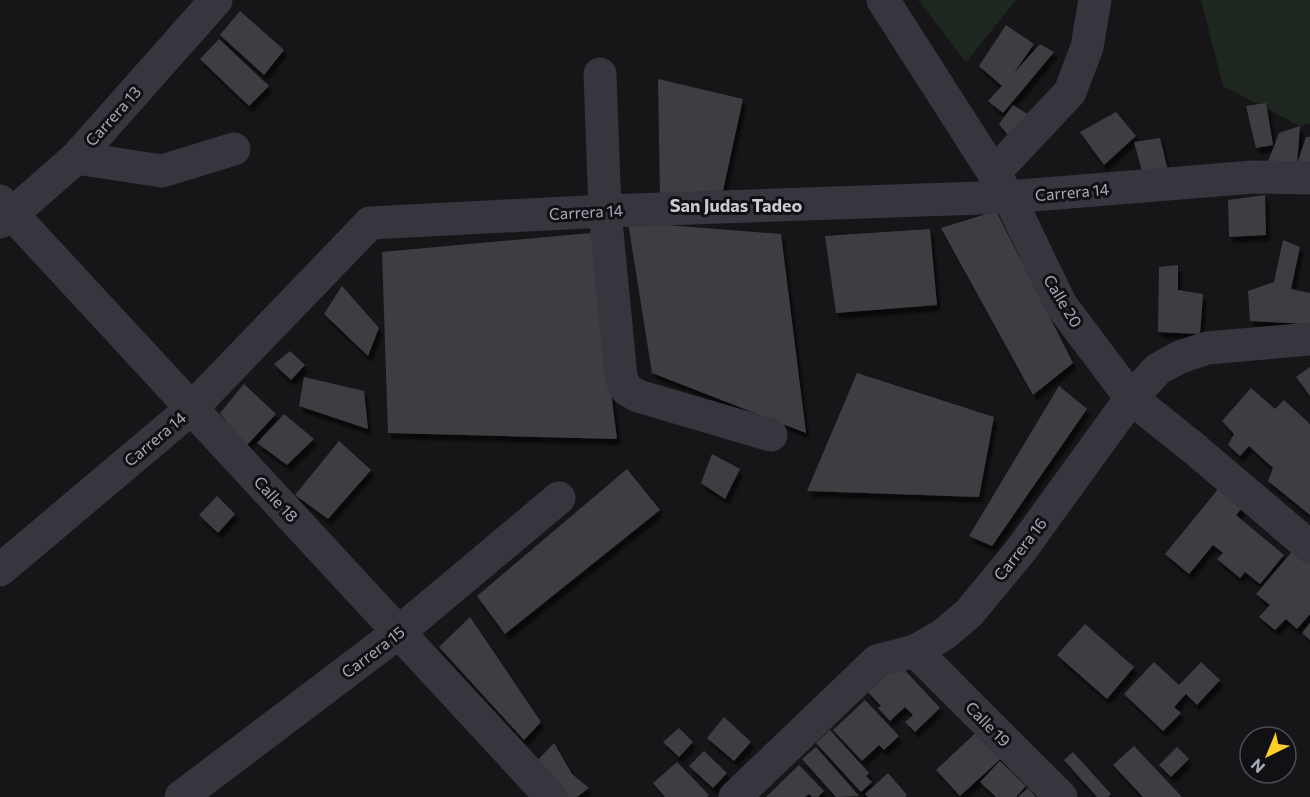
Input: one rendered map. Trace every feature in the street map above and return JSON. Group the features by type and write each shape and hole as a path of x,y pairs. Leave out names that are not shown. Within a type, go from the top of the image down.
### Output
{"street":[{"name":"Carrera 13","path":"4,212 76,158 216,0"},
{"name":"Calle 20","path":"883,0 1001,185 1061,305 1131,398 1310,547"},
{"path":"1001,185 1070,92 1087,47 1095,0"},
{"path":"600,74 605,211 621,377 626,389 638,396 771,435"},
{"path":"76,158 162,171 234,149"},
{"name":"Carrera 14","path":"0,570 192,408 370,223 605,211 1001,185 1253,177 1310,178"},
{"name":"Calle 18","path":"4,212 192,408 551,797"},
{"name":"Carrera 16","path":"735,797 877,662 915,651 944,635 969,613 1021,550 1131,398 1158,369 1180,357 1207,348 1310,339"},
{"name":"Carrera 15","path":"181,797 399,632 559,498"},
{"name":"Calle 19","path":"915,651 1061,797"}],"shaded area":[{"path":"918,0 1016,0 966,62"},
{"path":"1201,0 1310,0 1310,124 1300,126 1223,86"}],"building":[{"path":"240,11 284,50 264,75 220,35"},
{"path":"1006,25 1034,44 1013,74 1040,44 1054,52 1003,113 988,101 1002,86 979,66"},
{"path":"219,39 269,86 249,106 200,59"},
{"path":"658,79 743,99 722,195 660,198"},
{"path":"1266,103 1273,145 1256,148 1246,106"},
{"path":"1013,105 1032,117 1011,139 999,124"},
{"path":"1116,112 1136,136 1104,165 1080,132"},
{"path":"1300,126 1297,164 1306,137 1310,137 1310,165 1266,167 1279,133"},
{"path":"1160,138 1170,179 1145,182 1134,142"},
{"path":"1265,195 1266,235 1229,237 1228,200"},
{"path":"996,211 1073,363 1033,395 941,228"},
{"path":"628,222 781,234 806,433 652,373"},
{"path":"930,229 937,305 836,313 825,236"},
{"path":"591,233 617,439 388,433 382,252"},
{"path":"1283,240 1300,247 1291,289 1310,293 1310,324 1250,321 1248,291 1274,282"},
{"path":"1178,265 1178,290 1203,294 1200,334 1158,332 1159,267"},
{"path":"342,286 379,328 368,356 324,314"},
{"path":"290,351 305,365 291,380 274,364"},
{"path":"1310,367 1310,396 1296,377"},
{"path":"857,373 994,417 979,497 807,491"},
{"path":"304,377 364,391 368,429 299,406"},
{"path":"244,384 276,414 246,446 220,413"},
{"path":"1059,386 1087,409 992,546 969,536"},
{"path":"1251,388 1275,409 1284,400 1310,424 1310,515 1268,481 1273,468 1249,446 1240,456 1228,445 1234,434 1222,421"},
{"path":"284,414 314,439 287,465 257,443"},
{"path":"339,441 371,470 328,519 295,495"},
{"path":"712,454 740,469 725,499 701,483"},
{"path":"627,469 660,510 505,634 477,596"},
{"path":"1219,488 1243,507 1236,515 1284,555 1260,584 1245,572 1240,578 1217,559 1223,553 1213,545 1189,574 1165,554"},
{"path":"217,496 235,514 218,533 199,515"},
{"path":"1295,548 1310,560 1310,614 1297,629 1286,619 1275,630 1259,617 1270,605 1256,594"},
{"path":"470,617 541,722 524,740 439,647"},
{"path":"1310,623 1310,640 1302,633"},
{"path":"1085,624 1134,667 1107,699 1057,655"},
{"path":"1154,662 1179,685 1201,662 1220,680 1197,705 1186,694 1174,707 1181,713 1163,731 1124,694"},
{"path":"899,664 940,708 915,732 905,722 913,715 905,707 890,721 878,708 881,706 868,692"},
{"path":"865,700 899,736 884,750 879,745 862,761 833,730"},
{"path":"724,717 751,742 734,761 707,738"},
{"path":"983,726 1007,753 960,796 936,770"},
{"path":"679,728 693,742 679,757 663,742"},
{"path":"830,730 869,773 866,776 872,782 861,792 816,743"},
{"path":"554,743 572,774 589,788 577,797 562,797 534,764"},
{"path":"1134,746 1182,797 1143,797 1113,765"},
{"path":"816,747 859,796 836,797 802,759"},
{"path":"1177,747 1189,759 1171,777 1159,765"},
{"path":"704,751 727,773 713,788 689,766"},
{"path":"1073,752 1111,794 1108,797 1097,797 1064,760"},
{"path":"1000,761 1026,786 1016,797 996,797 980,782"},
{"path":"677,762 709,795 707,797 665,797 653,783"},
{"path":"799,765 824,791 818,797 812,797 809,794 805,797 766,797"},
{"path":"888,773 907,795 905,797 868,797 865,794"},
{"path":"1028,788 1036,797 1018,797"}],"district":[{"name":"San Judas Tadeo","path":"736,206"}]}
